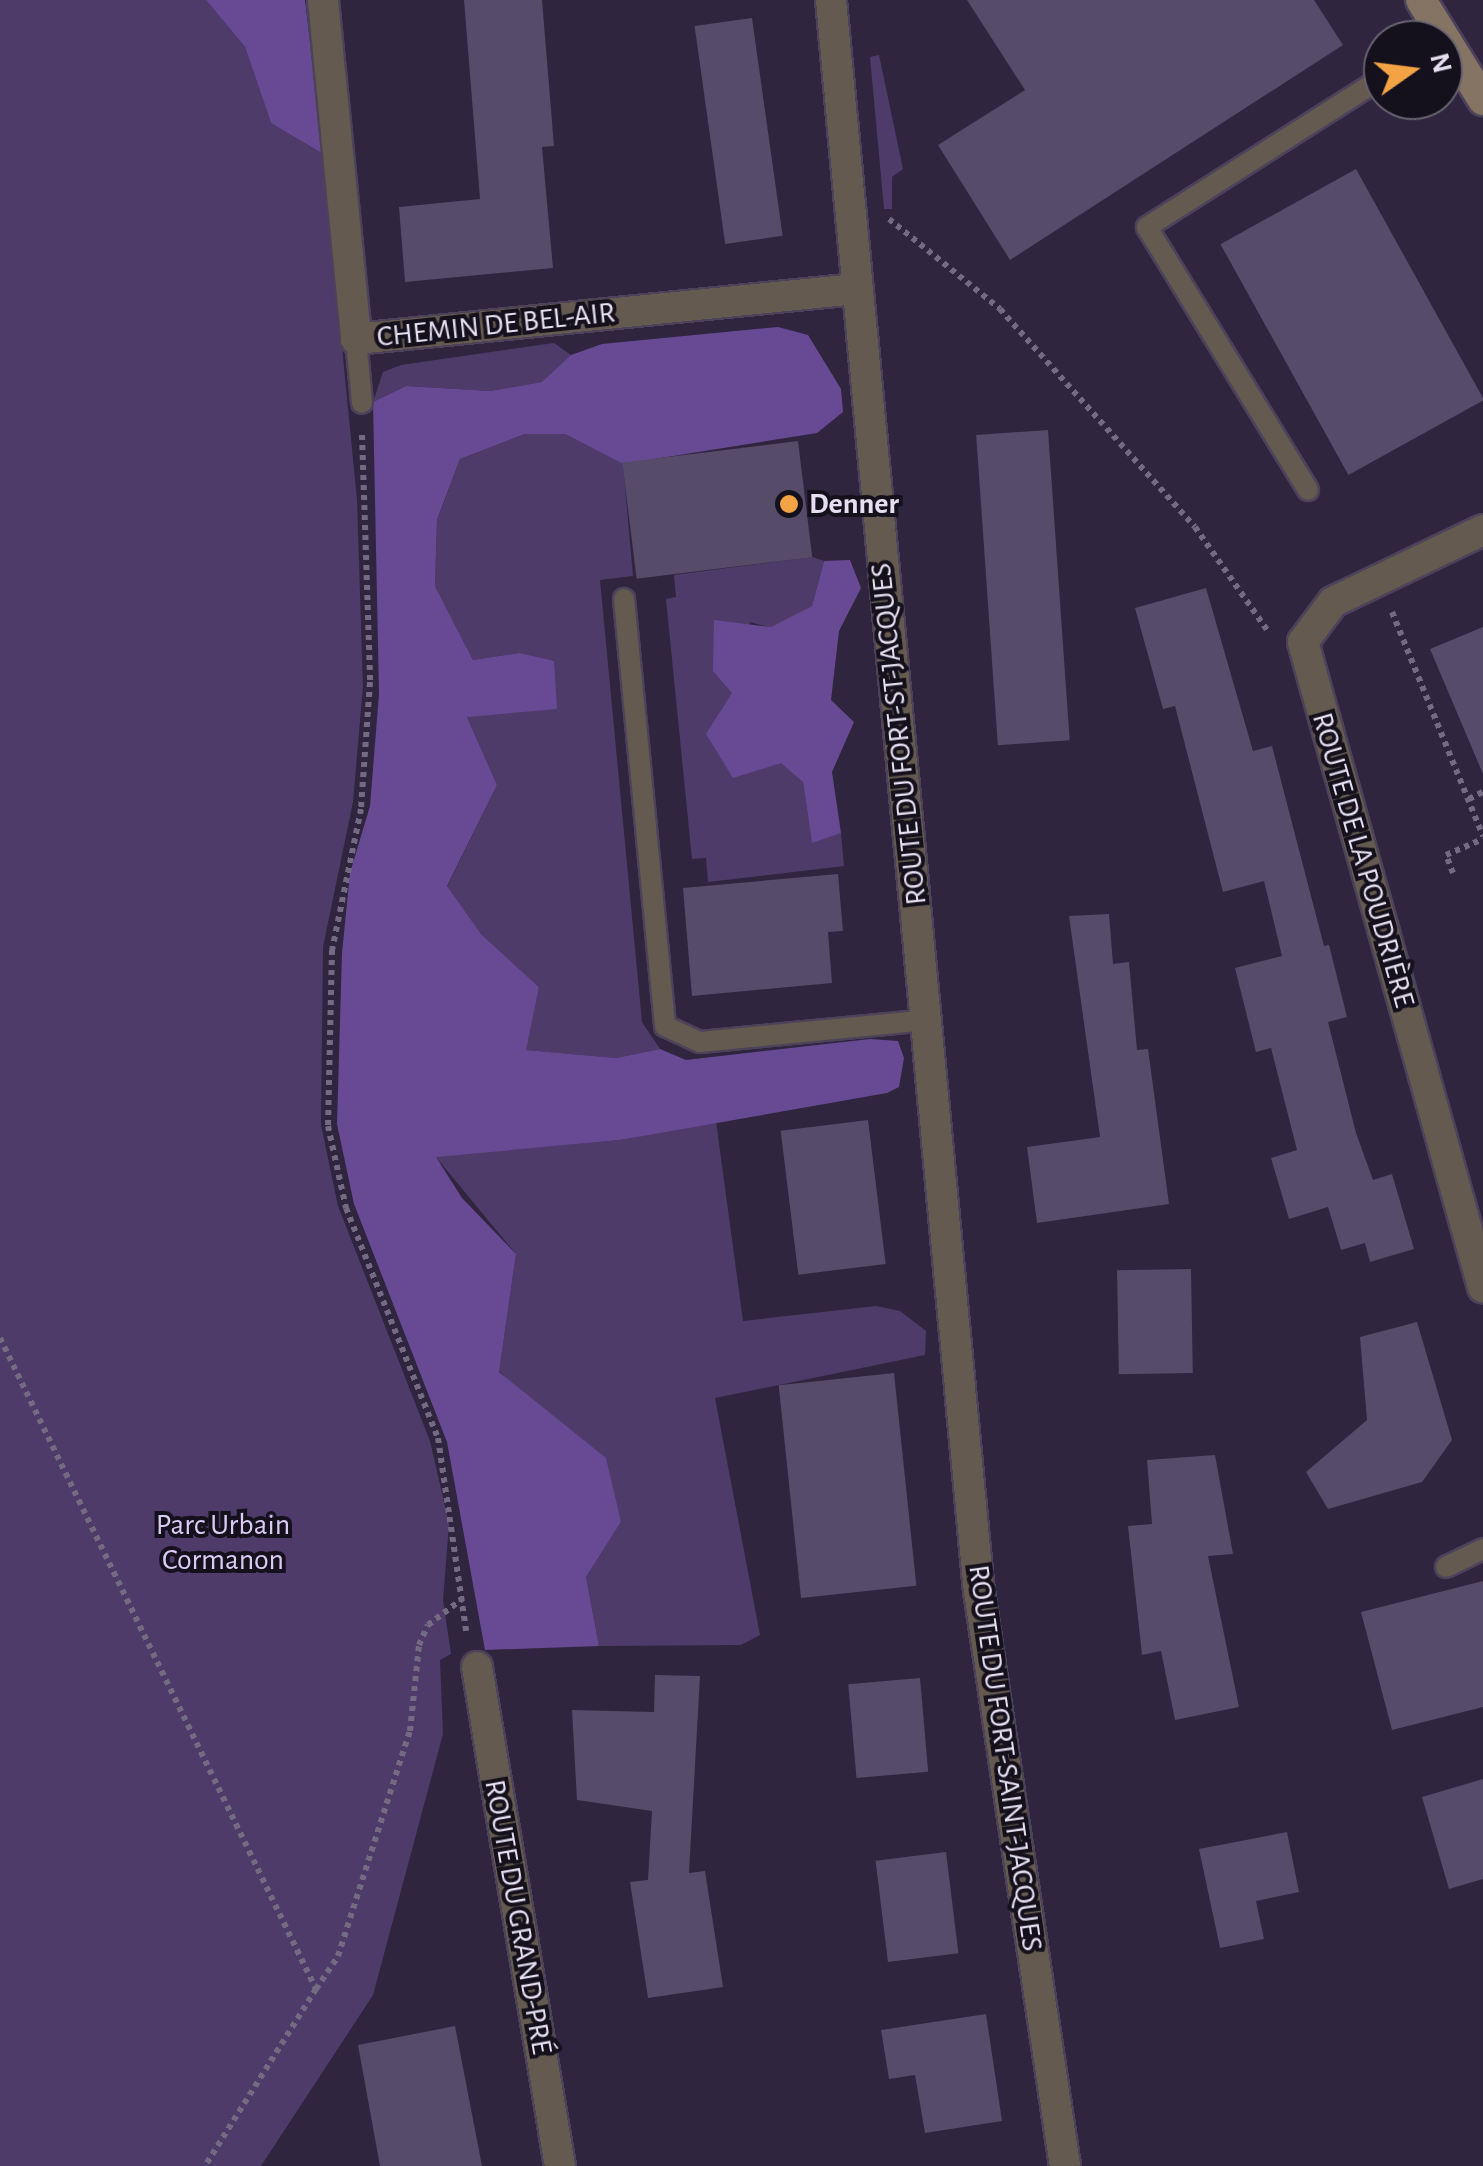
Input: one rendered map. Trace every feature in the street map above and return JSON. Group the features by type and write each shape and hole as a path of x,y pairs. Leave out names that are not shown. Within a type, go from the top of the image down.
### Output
{"main road":[{"path":"1463,70 1483,100"}],"street":[{"name":"CHEMIN DE BEL-AIR","path":"322,0 356,339 856,289"},
{"name":"ROUTE DU FORT-ST-JACQUES","path":"831,0 957,1349"},
{"path":"1302,642 1332,602 1483,530"},
{"name":"ROUTE DE LA POUDRIÈRE","path":"1302,642 1483,1287"},
{"name":"ROUTE DU FORT-SAINT-JACQUES","path":"957,1349 979,1591 1065,2166"},
{"name":"ROUTE DU GRAND-PRÉ","path":"477,1667 560,2166"}],"lane":[{"path":"1308,490 1147,227 1363,90"},
{"path":"356,339 362,404"},
{"path":"624,599 665,1026 700,1042 927,1020"},
{"path":"1446,1567 1483,1549"}],"path":[{"path":"879,215 1000,309 1195,526 1266,630 1302,642"},
{"path":"362,404 370,682 361,808 332,950 328,1126 346,1208 438,1438 462,1599 477,1667"},
{"path":"1378,579 1483,837 1446,855 1453,873"},
{"path":"1469,799 1483,792"},
{"path":"0,1338 316,1988"},
{"path":"205,2166 338,1956 410,1732 419,1645 428,1625 462,1599"}],"green space":[{"name":"Parc Urbain Cormanon","path":"0,0 206,0 245,47 271,123 323,154 357,500 363,686 353,802 323,947 321,1125 338,1206 430,1441 449,1524 443,1600 451,1654 440,1660 443,1734 373,1995 261,2166 0,2166"},
{"path":"879,55 903,169 892,177 892,209 884,209 870,57"},
{"path":"554,343 571,355 543,382 490,391 406,386 373,402 383,372 401,365"},
{"path":"525,434 565,434 623,464 633,576 600,580 642,1022 660,1049 616,1058 525,1050 539,987 481,934 447,887 497,785 467,717 519,653 473,660 435,586 437,521 460,459"},
{"path":"813,557 824,561 812,606 771,628 750,622 733,693 803,782 812,842 841,833 844,866 708,882 706,858 692,859 666,599 676,597 674,575"},
{"path":"716,1121 743,1321 876,1306 900,1311 926,1331 925,1355 715,1398 760,1635 741,1645 599,1646 586,1577 621,1522 538,1408 499,1371 516,1254 435,1156 620,1140"}],"shaded area":[{"path":"206,0 305,0 323,154 271,123 245,47"},
{"path":"778,327 808,335 841,389 843,412 817,433 623,464 565,434 525,434 460,459 437,520 435,586 473,660 519,653 554,661 557,709 467,717 497,785 447,886 481,934 539,987 526,1050 616,1058 660,1049 686,1060 870,1039 898,1041 904,1058 899,1087 887,1093 620,1140 436,1157 462,1198 516,1254 499,1372 606,1458 621,1522 586,1577 599,1646 485,1650 447,1442 354,1204 337,1124 342,953 350,873 370,806 379,694 373,402 406,386 490,391 542,382 571,355 602,344"},
{"path":"850,560 861,588 839,631 831,700 854,722 832,772 841,833 812,843 803,782 781,763 733,778 706,734 732,693 713,671 714,620 771,627 812,606 824,561"}],"building":[{"path":"464,0 542,0 554,146 542,147 553,268 405,282 399,207 480,199"},
{"path":"967,0 1314,0 1343,45 1010,260 938,145 1025,90"},
{"path":"752,18 783,236 725,244 695,26"},
{"path":"1356,169 1483,400 1348,475 1220,244"},
{"path":"1048,430 1070,740 998,745 976,435"},
{"path":"798,441 812,557 637,579 622,463"},
{"path":"1206,588 1253,751 1272,746 1324,946 1329,945 1347,1017 1328,1022 1356,1133 1373,1180 1392,1174 1414,1249 1370,1262 1365,1243 1341,1250 1328,1207 1289,1219 1271,1158 1297,1150 1271,1048 1256,1052 1235,968 1282,956 1264,881 1223,892 1175,706 1163,709 1135,608"},
{"path":"1483,627 1483,774 1430,649"},
{"path":"838,874 843,931 828,932 832,983 692,996 683,888"},
{"path":"1109,914 1113,964 1129,962 1137,1050 1148,1049 1169,1204 1037,1223 1027,1147 1100,1137 1069,916"},
{"path":"868,1120 886,1264 798,1275 781,1131"},
{"path":"1191,1269 1193,1373 1119,1374 1117,1270"},
{"path":"1417,1322 1452,1440 1422,1482 1328,1509 1306,1472 1367,1420 1360,1337"},
{"path":"894,1373 916,1586 801,1598 779,1385"},
{"path":"1215,1455 1233,1554 1208,1556 1239,1707 1175,1720 1161,1651 1142,1655 1128,1526 1152,1524 1147,1460"},
{"path":"1483,1581 1483,1707 1392,1730 1361,1612"},
{"path":"655,1675 700,1676 689,1873 705,1871 723,1987 648,1998 630,1882 648,1880 652,1811 577,1800 572,1710 654,1712"},
{"path":"920,1678 928,1772 856,1778 848,1684"},
{"path":"1483,1779 1483,1879 1449,1889 1422,1797"},
{"path":"1287,1832 1299,1892 1256,1901 1264,1939 1220,1948 1199,1849"},
{"path":"946,1852 958,1953 888,1962 876,1861"},
{"path":"986,2014 1002,2121 925,2133 915,2075 889,2079 881,2030"},
{"path":"455,2026 482,2166 380,2166 358,2045"}],"place":[{"name":"Denner","path":"789,504"}]}
